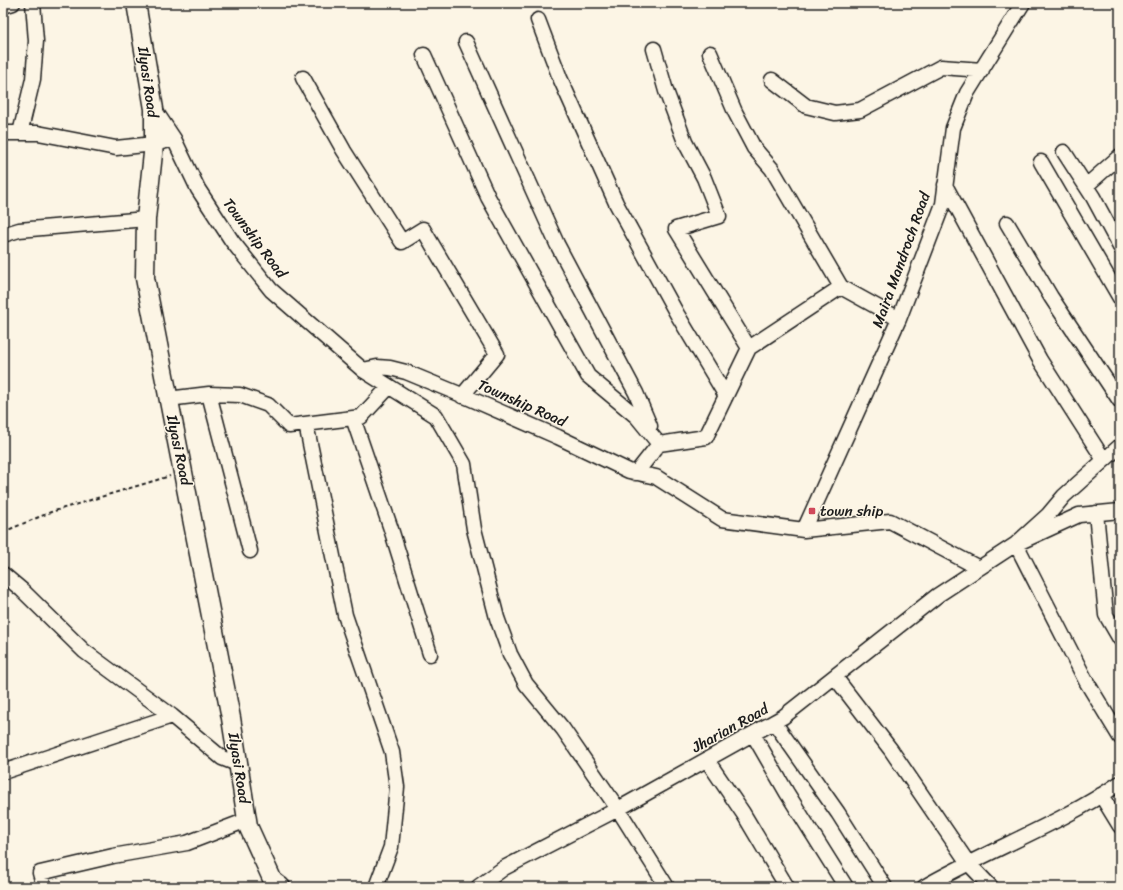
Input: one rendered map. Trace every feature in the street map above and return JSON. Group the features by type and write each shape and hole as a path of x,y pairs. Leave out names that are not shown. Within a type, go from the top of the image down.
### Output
{"main road":[{"name":"Ilyasi Road","path":"136,3 154,109 154,144 146,219 145,278 240,765 247,820 273,881 281,887"}],"street":[{"path":"3,6 13,3"},
{"path":"20,133 33,79 36,41 33,3"},
{"name":"Maira Mandroch Road","path":"804,530 899,319 943,204 953,128 967,93 1023,3"},
{"path":"538,20 560,78 616,203 677,314 726,396"},
{"path":"466,42 557,244 636,392 659,444"},
{"path":"654,49 666,91 685,142 704,178 719,216 676,229 749,348"},
{"path":"710,53 735,112 754,148 772,169 841,287 899,319"},
{"path":"424,55 488,197 588,376 637,417 659,444"},
{"path":"772,80 806,106 835,112 860,110 941,67 982,70"},
{"path":"303,78 344,151 402,242 423,229 496,354 462,396"},
{"name":"Township Road","path":"154,109 174,139 198,189 228,235 272,290 363,370 377,367 390,368 406,372 558,437 628,471 656,477 722,519 804,530 890,521 979,568"},
{"path":"3,133 38,133 116,148 154,144 174,139"},
{"path":"1064,152 1086,186 1120,247"},
{"path":"1086,186 1119,159"},
{"path":"1041,162 1120,298"},
{"path":"945,185 1040,360 1104,460"},
{"path":"3,235 19,230 146,219"},
{"path":"1007,223 1051,297 1120,401"},
{"path":"636,473 659,444 706,437 749,348 841,287"},
{"path":"363,370 388,388 436,416 464,464 474,529 497,618 510,654 526,684 563,729 618,809 667,887"},
{"path":"168,399 209,394 240,395 268,405 289,426 361,417 388,388"},
{"path":"209,394 250,551"},
{"path":"353,418 391,529 430,654"},
{"path":"306,424 345,615 392,752 397,787 391,847 376,887"},
{"path":"1016,544 1048,515 1064,496 1120,446"},
{"path":"1016,544 1079,515 1120,511"},
{"path":"1096,513 1106,615 1120,640"},
{"path":"1016,544 1086,681 1120,737"},
{"name":"Jharian Road","path":"478,887 504,868 618,809 783,717 938,595 1016,544"},
{"path":"3,574 22,590 84,651 172,716 222,758 240,765"},
{"path":"835,677 891,750 968,863 991,887"},
{"path":"3,772 172,716"},
{"path":"774,722 838,813 885,887"},
{"path":"753,734 787,793 846,887"},
{"path":"707,760 743,813 787,887"},
{"path":"924,887 1101,795 1120,783"},
{"path":"1101,795 1120,826"},
{"path":"44,887 40,873 113,856 188,842 247,820"}],"path":[{"path":"3,532 51,512 183,472"}],"place":[{"name":"town ship","path":"812,511"}]}
